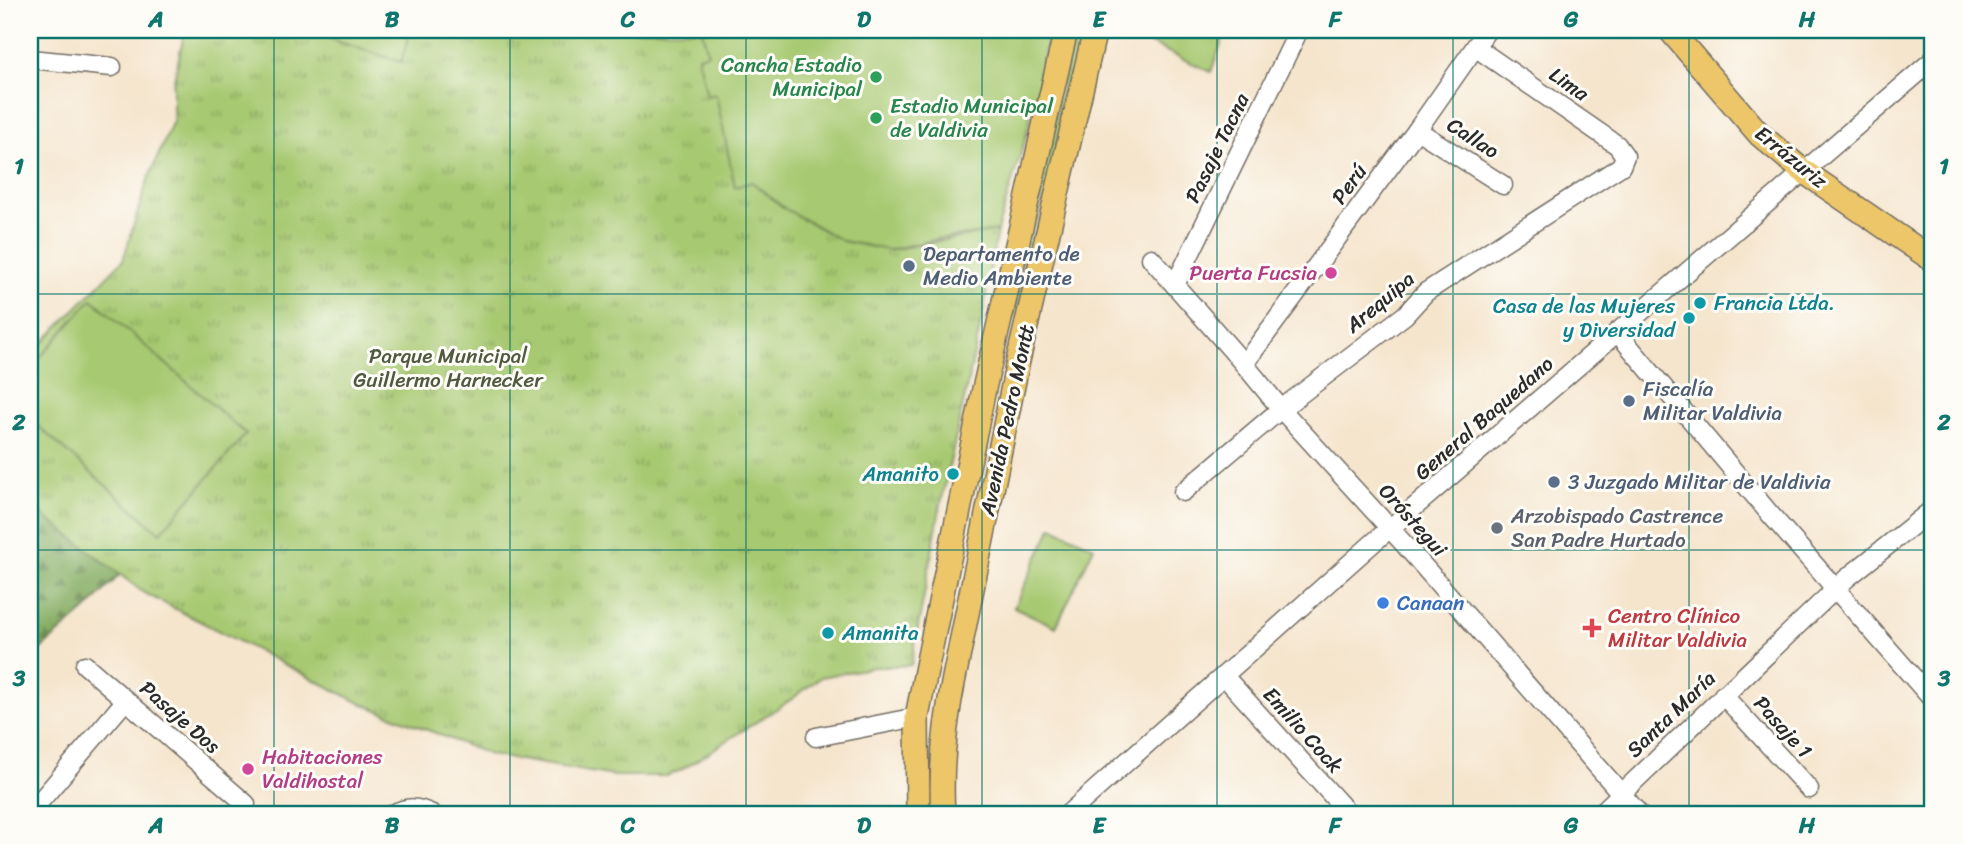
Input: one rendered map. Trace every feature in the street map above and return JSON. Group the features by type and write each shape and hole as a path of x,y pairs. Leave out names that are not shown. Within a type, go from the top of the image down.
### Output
{"main road":[{"name":"Avenida Pedro Montt","path":"918,814 917,717 984,389 1066,30"},
{"name":"Avenida Pedro Montt","path":"944,813 942,755 947,715 1018,361 1095,30"},
{"name":"Errázuriz","path":"1670,30 1760,135 1803,171 1933,260"},
{"path":"992,356 1018,361"}],"street":[{"name":"Pasaje Tacna","path":"1175,285 1296,36 1296,30"},
{"name":"Perú","path":"1244,364 1418,130 1487,30"},
{"name":"Lima","path":"1475,47 1617,145 1625,156 1621,166"},
{"path":"30,59 112,66"},
{"name":"General Baquedano","path":"1068,814 1390,529 1933,60"},
{"name":"Callao","path":"1418,130 1503,185"},
{"name":"Arequipa","path":"1183,492 1281,409 1405,315 1426,292 1621,166"},
{"name":"Oróstegui","path":"1151,258 1639,814"},
{"path":"1617,332 1770,514 1933,700"},
{"name":"Santa María","path":"1600,814 1835,588 1933,509"},
{"name":"Pasaje Dos","path":"85,665 246,804"},
{"name":"Emilio Cock","path":"1224,676 1349,814"},
{"name":"Pasaje 1","path":"1723,695 1809,789"},
{"path":"30,813 126,700"},
{"path":"817,737 917,717"},
{"path":"393,814 402,809 419,807 432,814"}],"green space":[{"name":"Parque Municipal Guillermo Harnecker","path":"185,30 702,30 708,54 699,56 707,95 716,94 752,182 784,208 843,241 889,250 997,231 981,323 941,503 911,665 875,667 821,677 792,699 681,770 667,776 614,776 490,755 358,702 144,593 30,505 30,356 123,260 147,182 173,121 173,84"},
{"path":"333,30 411,30 401,62 330,39"},
{"name":"Estadio Municipal de Valdivia","path":"702,30 1049,30 1025,140 997,231 938,239 889,250 843,241 784,208 752,182 735,187 716,94 707,96 698,56 708,53"},
{"path":"1074,30 1085,30 1017,311 1010,321"},
{"path":"1121,30 1226,30 1211,72"},
{"path":"92,299 246,434 160,533 30,419 30,369"},
{"path":"30,452 140,553 87,609 30,658"},
{"path":"1052,527 1094,547 1056,627 1014,607"}],"place":[{"name":"Cancha Estadio Municipal","path":"876,77"},
{"name":"Estadio Municipal de Valdivia","path":"876,118"},
{"name":"Departamento de Medio Ambiente","path":"909,266"},
{"name":"Puerta Fucsia","path":"1331,273"},
{"name":"Francia Ltda.","path":"1700,303"},
{"name":"Casa de las Mujeres y Diversidad","path":"1689,318"},
{"name":"Fiscalía Militar Valdivia","path":"1629,401"},
{"name":"Amanito","path":"953,474"},
{"name":"3 Juzgado Militar de Valdivia","path":"1554,482"},
{"name":"Arzobispado Castrence San Padre Hurtado","path":"1497,528"},
{"name":"Canaan","path":"1383,603"},
{"name":"Centro Clínico Militar Valdivia","path":"1592,628"},
{"name":"Amanita","path":"828,633"},
{"name":"Habitaciones Valdihostal","path":"248,769"}]}
